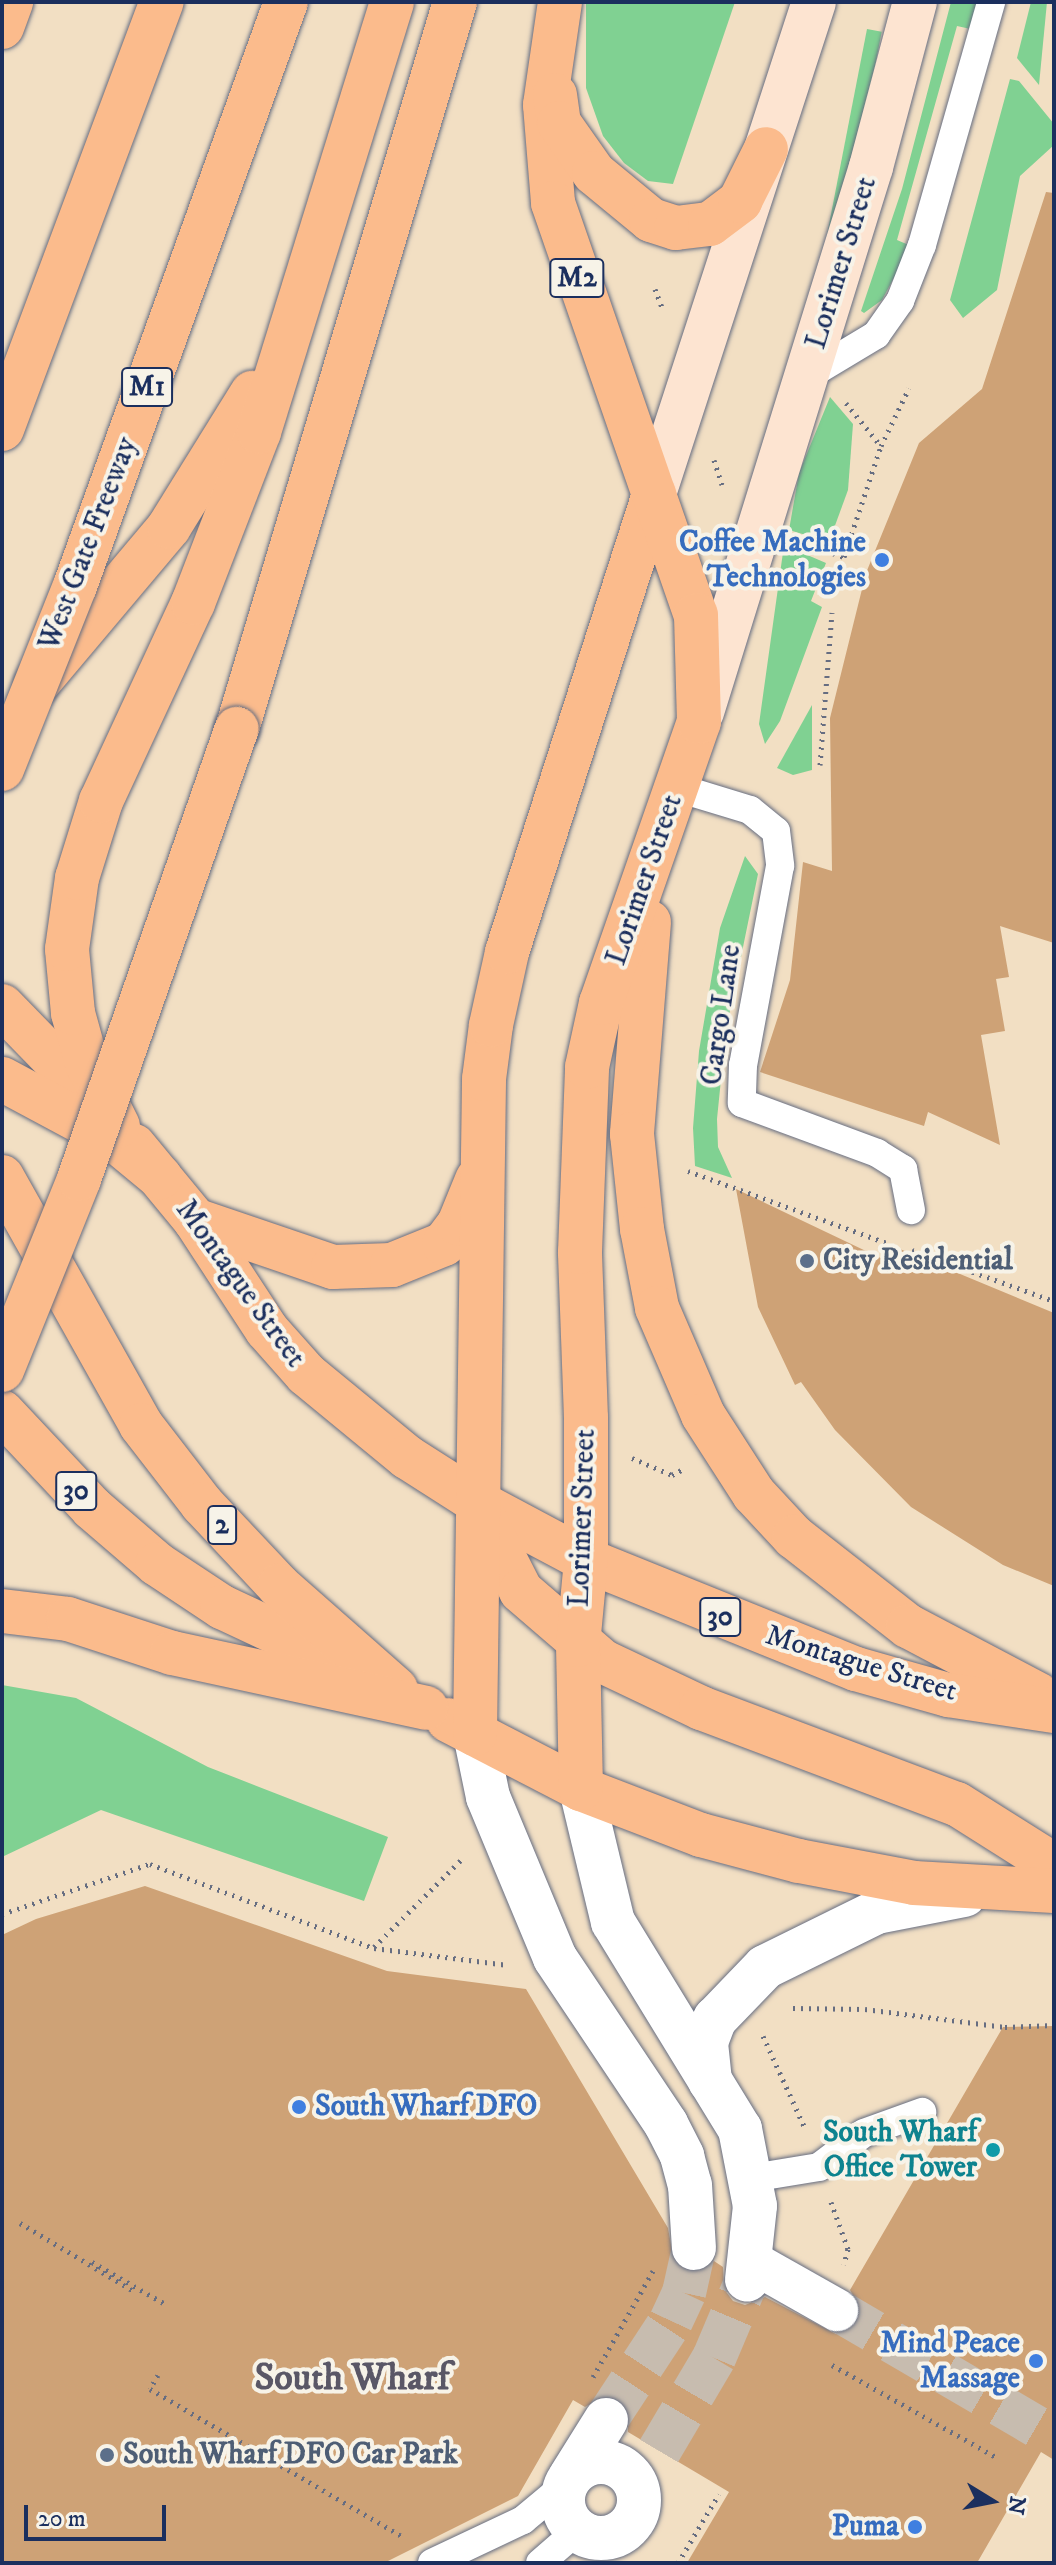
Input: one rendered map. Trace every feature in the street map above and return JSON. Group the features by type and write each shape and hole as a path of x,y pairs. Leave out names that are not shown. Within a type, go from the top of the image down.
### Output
{"main road":[{"path":"2,27 11,2"},
{"path":"2,429 162,2"},
{"name":"West Gate Freeway","path":"2,769 75,586 286,2"},
{"path":"118,1126 87,1064 73,1013 67,949 77,878 101,801 224,528 300,302 392,2"},
{"path":"2,1370 79,1179 179,900 354,347 455,2"},
{"path":"354,347 482,2"},
{"name":"M2","path":"560,2 549,53 546,153 553,203 654,494"},
{"path":"475,1734 484,1079 507,952 814,2"},
{"name":"Lorimer Street","path":"581,1789 578,1645 586,1560 586,1442 580,1252 587,1067 601,1003 678,788 871,167 915,2"},
{"name":"M2","path":"549,53 559,123 594,173 651,220 676,228 710,224 740,201 766,149"},
{"path":"2,721 74,645 169,527 237,421 300,302"},
{"path":"654,494 696,615 699,722"},
{"path":"657,852 636,1034 632,1120 642,1229 657,1308 677,1364 722,1449 794,1537 850,1584 908,1626 1019,1687 1054,1700"},
{"name":"Montague Street","path":"2,1006 118,1126 195,1220 267,1330 306,1374 407,1457 479,1503 586,1560 856,1669 948,1695 1054,1711"},
{"path":"2,1079 114,1139 160,1177"},
{"path":"195,1220 333,1267 392,1265 444,1244 470,1201 483,1158"},
{"name":"2","path":"2,1177 141,1425 202,1504 279,1586 411,1698"},
{"name":"30","path":"2,1412 92,1508 157,1564 222,1607 411,1698 581,1789 677,1827 799,1861 914,1883 996,1891 1054,1891"},
{"path":"479,1503 521,1591 578,1645 689,1703 957,1804 1054,1865"},
{"path":"2,1611 68,1619 172,1653 411,1698"}],"street":[{"path":"475,1734 488,1797 555,1958 666,2124 682,2156 690,2185 675,2257"},
{"path":"581,1789 613,1922 740,2129 752,2178 750,2271 837,2310"},
{"path":"710,2081 706,2042 715,2019 765,1967 877,1912 926,1899 996,1891"},
{"path":"596,2404 568,2481 563,2510 589,2544 629,2526 659,2451"},
{"path":"568,2481 588,2463 621,2467 636,2482 639,2504"}],"lane":[{"path":"806,377 876,335 900,301 922,245 991,2"},
{"name":"Cargo Lane","path":"678,788 750,810 776,831 780,866 743,1065 742,1103 877,1153 903,1169 911,1210"},
{"path":"752,2178 819,2167 864,2133 922,2112"},
{"path":"432,2563 513,2526 568,2481"},
{"path":"540,2563 589,2544"}],"path":[{"path":"655,289 665,315"},
{"path":"714,457 732,518 844,557 881,446 909,388"},
{"path":"820,765 832,612"},
{"path":"688,1171 892,1244"},
{"path":"906,1248 1054,1301"},
{"path":"586,1442 672,1475 722,1449"},
{"path":"374,1948 459,1858"},
{"path":"2,1914 150,1864 374,1948 513,1966"},
{"path":"785,2007 865,2009 1005,2027 1054,2025"},
{"path":"20,2223 132,2290"},
{"path":"57,2242 167,2305"},
{"path":"596,2404 675,2257"},
{"path":"832,2365 996,2457"},
{"path":"158,2375 150,2389 409,2540"},
{"path":"678,2563 719,2494"}],"green space":[{"path":"586,2 735,2 673,184 648,181 624,163 603,136 586,88"},
{"path":"951,2 982,2 975,30 957,26 897,240 911,246 882,300 864,313 861,311 902,189"},
{"path":"1031,2 1047,2 1039,85 1017,58"},
{"path":"867,29 882,32 799,457 784,454"},
{"path":"1010,79 1019,81 1054,124 1054,145 1020,176 997,290 963,318 950,300"},
{"path":"830,397 853,424 848,490 829,542 789,530 799,473"},
{"path":"784,545 826,563 811,601 822,607 780,721 765,744 759,724"},
{"path":"812,705 812,770 793,775 777,768"},
{"path":"745,856 758,874 726,1030 717,1119 718,1147 732,1178 695,1166 693,1128 699,1051 720,928"},
{"path":"2,1685 76,1698 208,1767 388,1837 364,1901 101,1810 2,1857"}],"building":[{"path":"1046,192 1054,193 1054,943 1000,926 1009,977 996,979 1005,1031 981,1035 1000,1145 928,1112 924,1126 760,1072 790,980 803,862 832,871 830,718 866,573 919,443 982,389"},
{"path":"736,1189 889,1262 895,1247 1054,1313 1054,1586 1003,1565 911,1507 835,1430 801,1382 795,1385 758,1307"},
{"name":"South Wharf DFO","path":"145,1886 387,1971 526,1989 668,2228 674,2262 695,2273 714,2261 723,2267 724,2289 733,2301 745,2305 765,2297 836,2334 858,2321 861,2309 850,2290 1003,2027 1054,2026 1054,2460 1041,2452 977,2563 687,2563 729,2492 628,2432 628,2408 606,2395 585,2407 573,2400 518,2496 384,2563 2,2563 2,1935 36,1919"}],"tunnel":[{"path":"606,2420 671,2321 684,2293 694,2248"},
{"path":"659,2451 714,2358 747,2280"},
{"path":"837,2310 1054,2437"}],"place":[{"name":"Coffee Machine Technologies","path":"882,560"},
{"name":"City Residential","path":"807,1261"},
{"name":"South Wharf DFO","path":"299,2107"},
{"name":"South Wharf Office Tower","path":"993,2150"},
{"name":"Mind Peace Massage","path":"1036,2361"},
{"name":"South Wharf DFO Car Park","path":"107,2455"},
{"name":"Puma","path":"915,2527"}],"district":[{"name":"South Wharf","path":"352,2379"}]}
